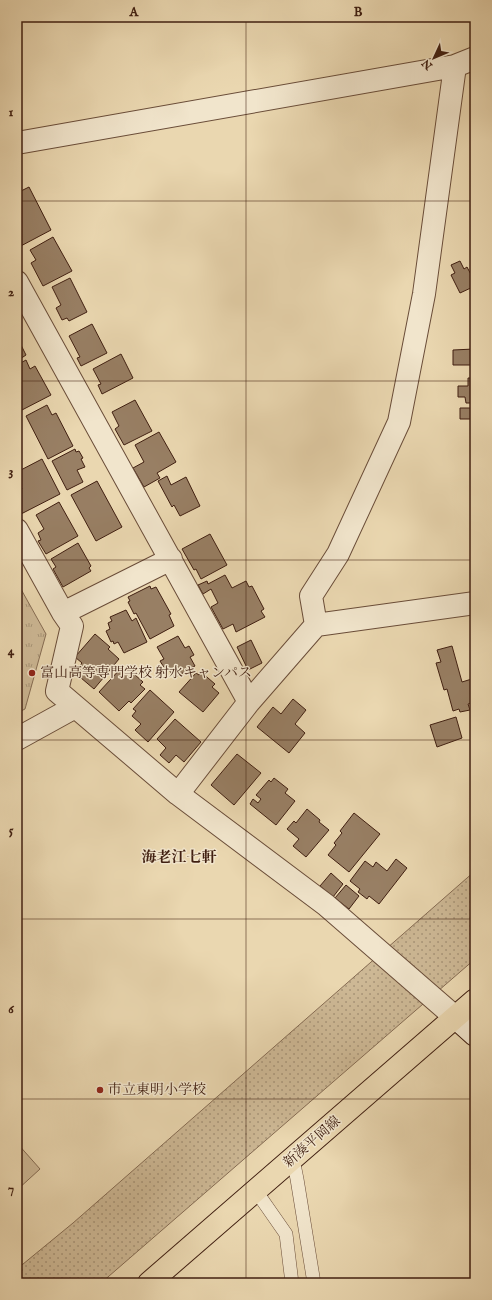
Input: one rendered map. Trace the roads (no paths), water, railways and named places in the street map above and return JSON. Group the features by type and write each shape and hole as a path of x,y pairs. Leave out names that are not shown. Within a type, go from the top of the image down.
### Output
{"main road":[{"name":"新湊平岡線","path":"149,1283 475,1000"}],"street":[{"path":"17,143 465,62 424,294 399,422 338,554 311,596 316,625"},
{"path":"17,282 249,702"},
{"path":"17,530 63,613 72,626 57,691 178,794 326,905 475,1034"},
{"path":"63,613 170,559"},
{"path":"178,794 249,702 316,625 475,604"},
{"path":"17,739 75,707"}],"lane":[{"path":"292,1159 297,1179 314,1283"},
{"path":"256,1191 286,1234 292,1283"}],"place":[{"name":"富山高等専門学校 射水キャンパス","path":"32,673"},
{"name":"市立東明小学校","path":"100,1090"}],"district":[{"name":"海老江七軒","path":"179,857"}]}
